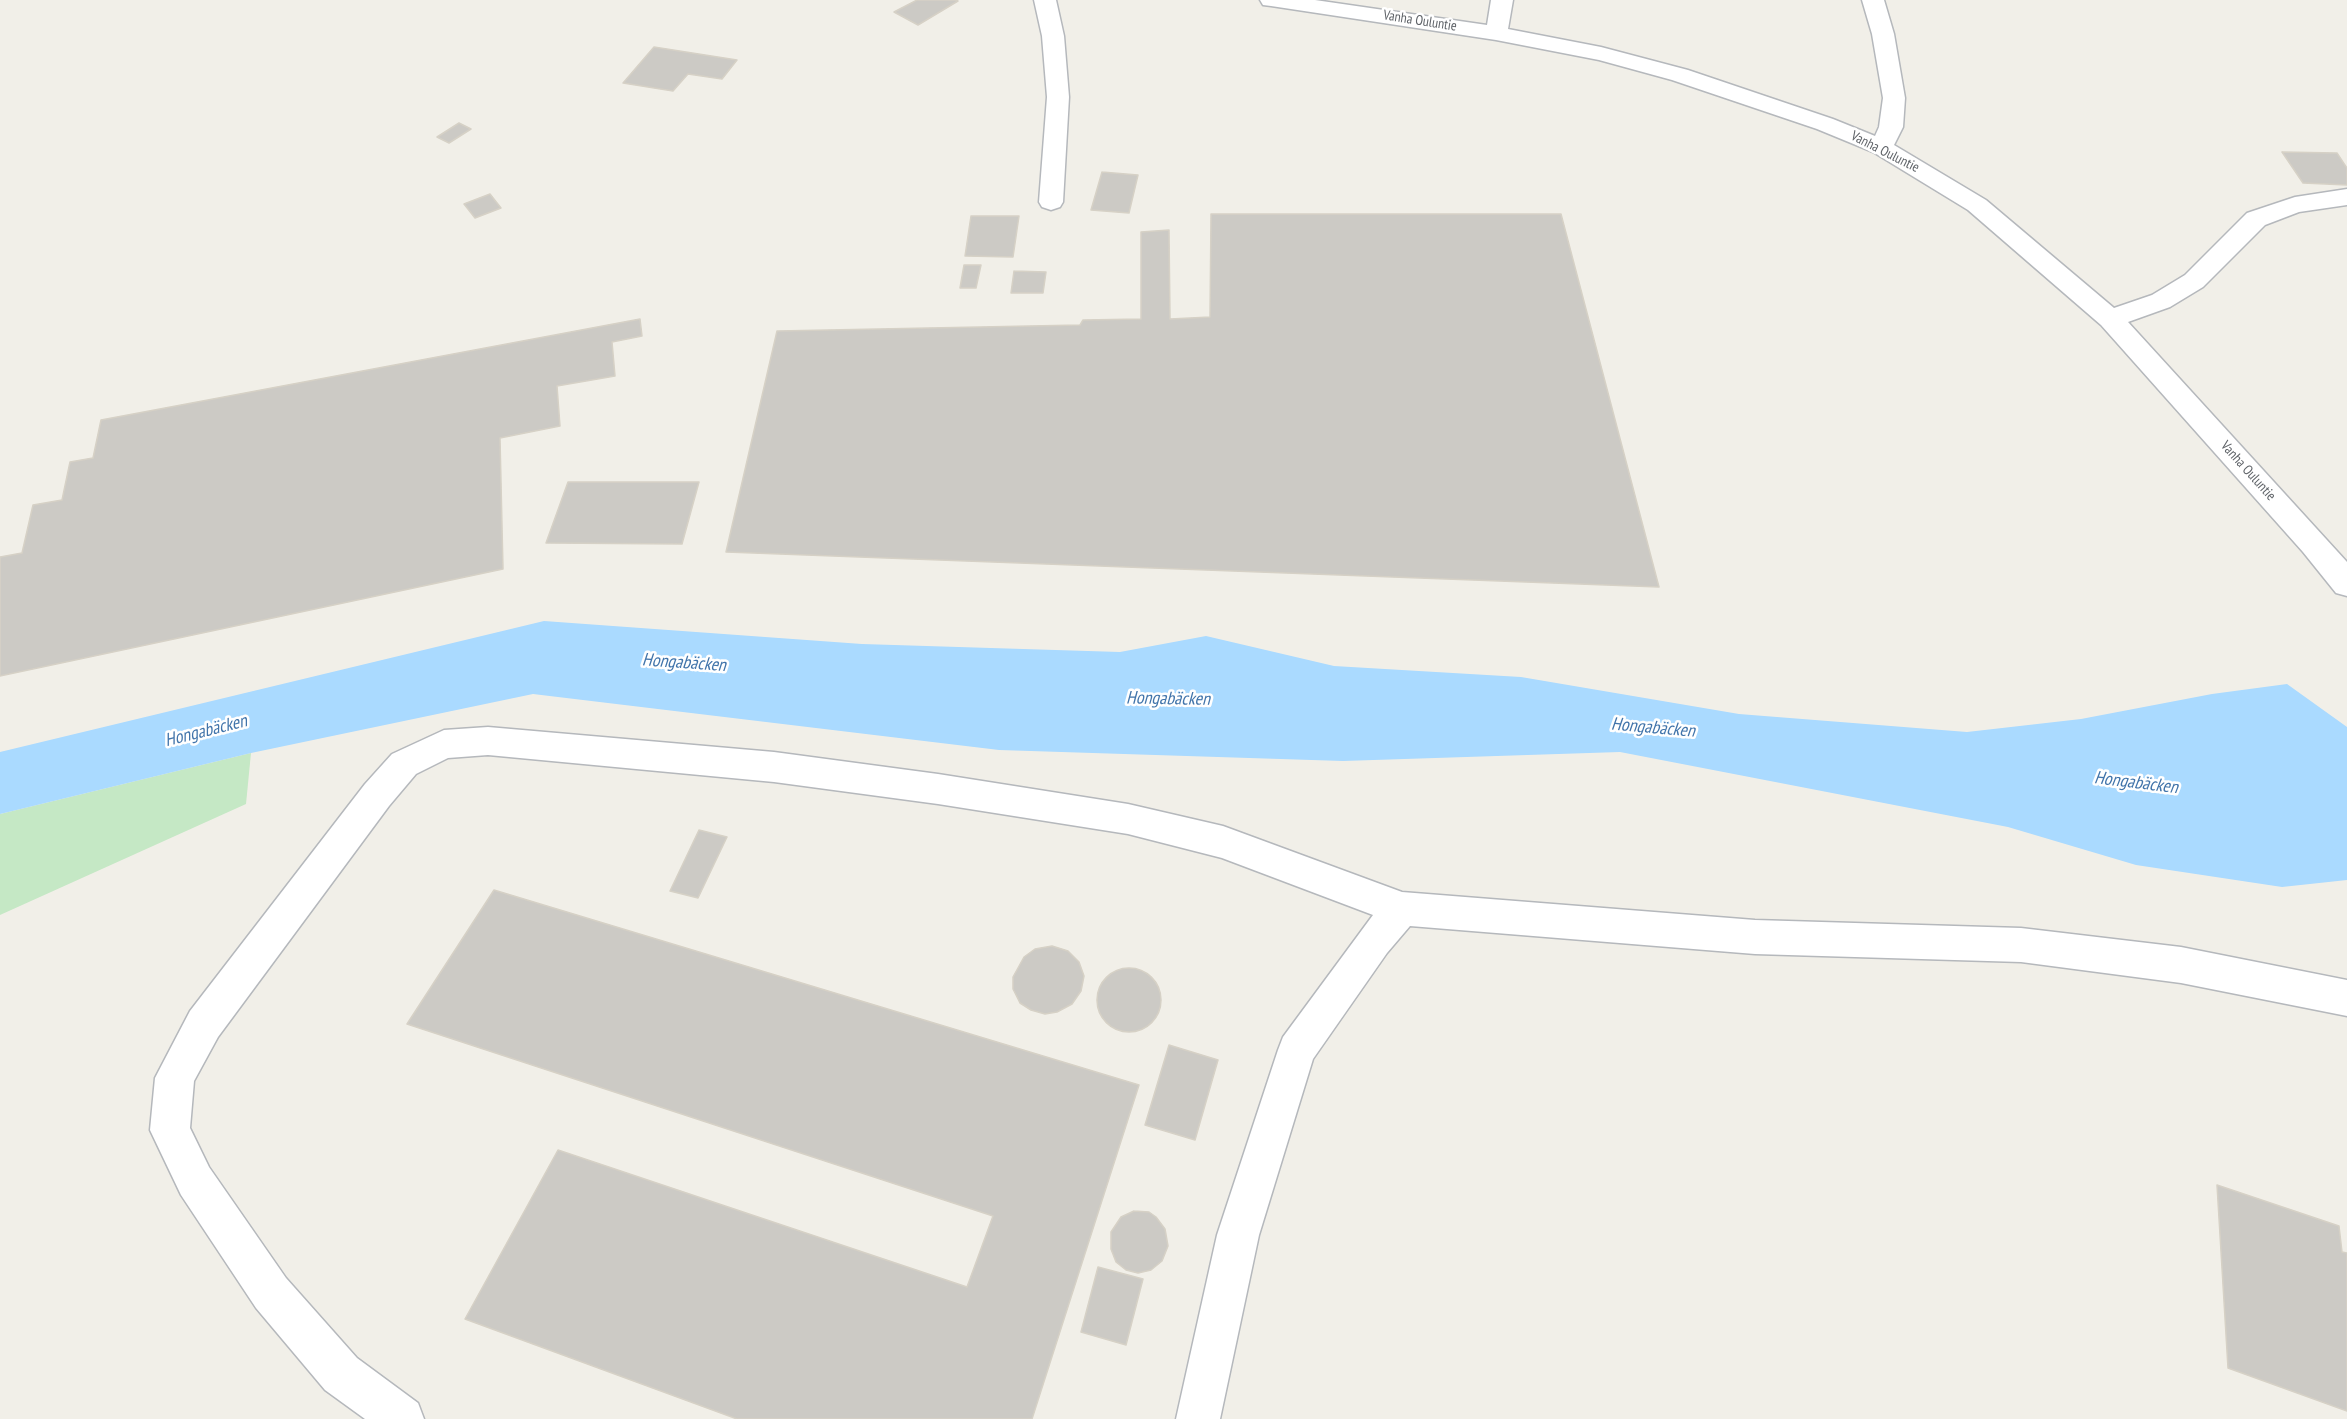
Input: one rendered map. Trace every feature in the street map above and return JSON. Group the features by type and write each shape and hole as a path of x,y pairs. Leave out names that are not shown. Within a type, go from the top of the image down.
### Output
{"street":[{"path":"1045,0 1053,36 1058,97 1050,202"},
{"name":"Vanha Ouluntie","path":"1270,0 1496,33 1601,54 1680,75 1825,124 1881,147 1977,206 2110,319 2314,544 2347,584"},
{"path":"1496,33 1502,0"},
{"path":"1873,0 1883,34 1894,98 1891,127 1881,147"},
{"path":"2110,319 2160,301 2194,281 2256,219 2295,205 2347,197"},
{"path":"402,1419 341,1374 271,1293 195,1181 170,1130 175,1078 204,1024 377,795 404,764 444,744 488,741 774,767 950,791 1128,819 1223,842 1402,909 1755,937 2021,945 2181,965 2347,998"},
{"path":"1198,1419 1238,1235 1297,1050 1374,941 1402,909"}],"green space":[{"path":"251,753 246,804 0,915 0,814"}],"water":[{"name":"Hongabäcken","path":"544,621 862,644 1120,652 1206,636 1334,666 1521,677 1739,714 1967,732 2081,719 2212,694 2287,684 2347,727 2347,880 2282,887 2136,865 2008,827 1620,752 1343,761 999,750 533,694 251,753 0,814 0,752"}],"building":[{"path":"917,0 958,1 918,25 894,12"},
{"path":"654,47 737,60 722,79 688,74 673,91 623,83"},
{"path":"459,123 471,129 449,143 437,137"},
{"path":"2282,152 2337,153 2347,168 2347,185 2303,183"},
{"path":"1102,172 1138,175 1129,213 1091,210"},
{"path":"490,194 501,208 475,218 464,204"},
{"path":"1211,214 1561,214 1659,587 726,552 777,331 1080,325 1083,320 1141,319 1141,232 1169,230 1170,319 1210,317"},
{"path":"971,216 1019,216 1013,257 965,256"},
{"path":"964,265 981,265 976,288 960,288"},
{"path":"1014,271 1046,272 1043,293 1011,293"},
{"path":"640,319 642,336 612,342 615,376 557,386 560,426 500,438 503,569 0,676 0,557 22,553 33,505 62,500 70,462 93,458 101,420"},
{"path":"568,482 699,482 682,544 546,543"},
{"path":"699,830 727,837 698,898 670,891"},
{"path":"494,890 1139,1085 1032,1419 737,1419 465,1319 558,1150 967,1287 993,1216 407,1024"},
{"path":"1052,946 1068,951 1079,962 1084,976 1081,991 1072,1004 1057,1012 1045,1014 1031,1010 1020,1003 1013,989 1013,977 1024,957 1035,949"},
{"path":"1129,968 1147,973 1152,977 1156,982 1161,1000 1156,1018 1152,1023 1147,1027 1129,1032 1111,1027 1106,1023 1102,1018 1097,1000 1102,982 1106,977 1111,973"},
{"path":"1169,1045 1218,1060 1195,1140 1145,1125"},
{"path":"2217,1185 2339,1226 2342,1252 2347,1253 2347,1411 2228,1368"},
{"path":"1134,1211 1149,1212 1156,1217 1165,1229 1168,1246 1162,1261 1151,1270 1138,1273 1126,1270 1116,1262 1111,1249 1111,1232 1121,1217"},
{"path":"1098,1267 1143,1279 1126,1345 1081,1332"}]}
